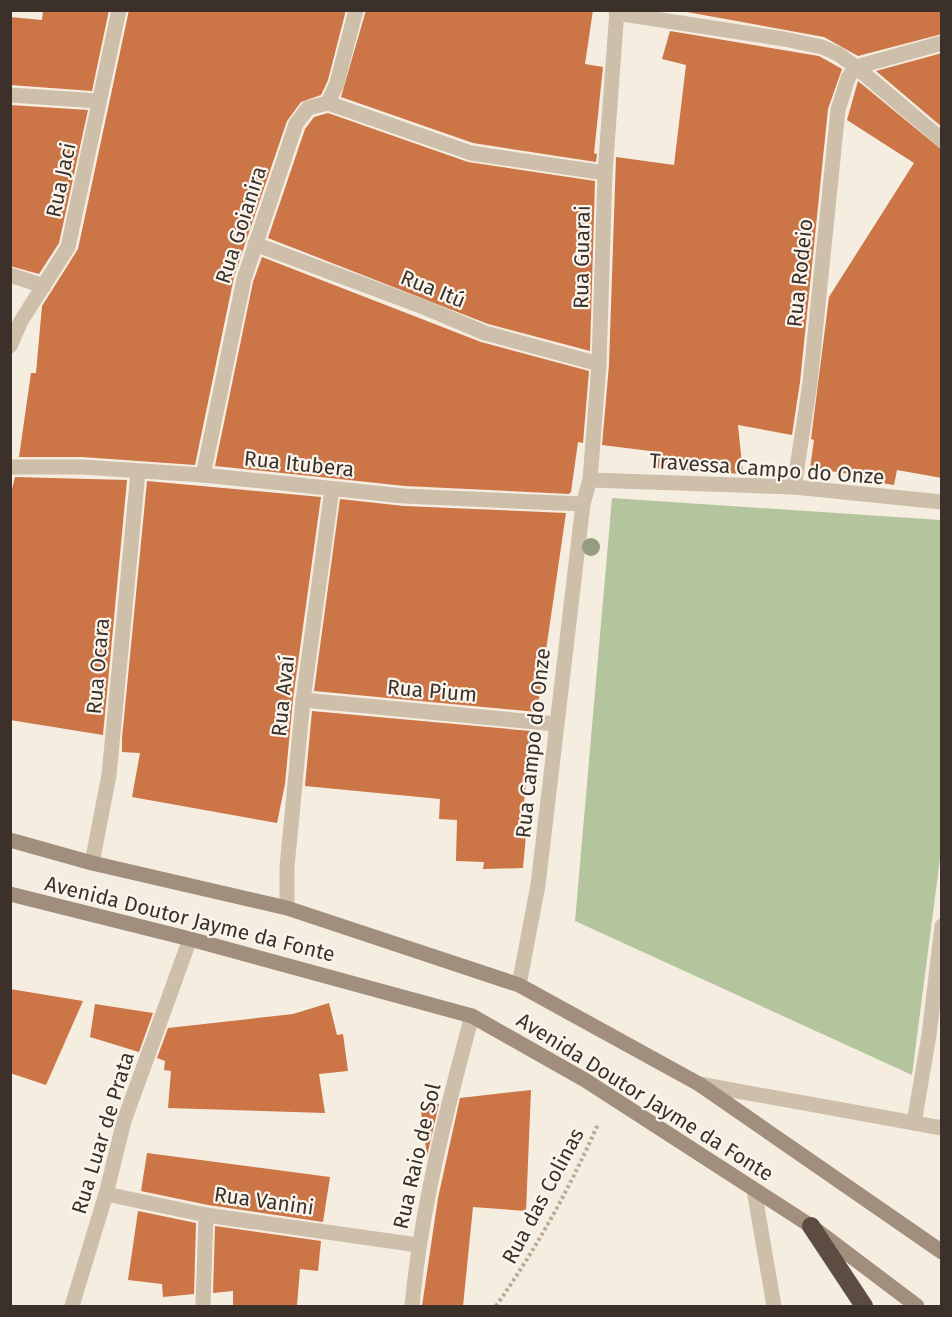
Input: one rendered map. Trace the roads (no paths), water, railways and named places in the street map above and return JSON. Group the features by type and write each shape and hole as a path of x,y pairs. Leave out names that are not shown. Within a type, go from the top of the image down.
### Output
{"highway":[{"path":"811,1226 864,1306"}],"main road":[{"name":"Avenida Doutor Jayme da Fonte","path":"10,840 92,863 287,908 519,985 699,1083 942,1252"},
{"name":"Avenida Doutor Jayme da Fonte","path":"10,894 190,939 472,1016 610,1095 811,1226 916,1306"}],"street":[{"name":"Rua Jaci","path":"10,346 21,321 68,247 119,10"},
{"path":"356,10 337,82 328,103 471,153 605,173"},
{"path":"616,12 822,47 838,54 942,140"},
{"name":"Rua Guarai","path":"583,504 590,480 599,364 605,173 616,12"},
{"path":"856,68 942,43"},
{"name":"Rua Rodeio","path":"794,487 810,383 838,110 848,78 856,68"},
{"path":"10,95 99,101"},
{"name":"Rua Goianira","path":"203,475 239,300 255,244 296,124 308,108 328,103"},
{"name":"Rua Itú","path":"255,244 485,333 599,364"},
{"path":"10,275 44,286"},
{"name":"Rua Itubera","path":"10,466 82,467 203,475 404,496 583,504"},
{"name":"Rua Ocara","path":"92,863 109,775 138,472"},
{"name":"Travessa Campo do Onze","path":"590,480 794,487 942,502"},
{"name":"Rua Avaí","path":"287,908 287,867 303,700 332,489"},
{"name":"Rua Campo do Onze","path":"519,985 538,885 583,504"},
{"name":"Rua Pium","path":"303,700 556,724"},
{"path":"914,1123 929,1035 942,926"},
{"name":"Rua Luar de Prata","path":"72,1306 106,1194 124,1121 190,939"},
{"name":"Rua Raio de Sol","path":"412,1306 418,1245 431,1179 472,1016"},
{"name":"Avenida Doutor Jayme da Fonte","path":"699,1083 942,1128"},
{"path":"754,1190 774,1306"},
{"name":"Rua Vanini","path":"106,1194 206,1215 418,1245"},
{"path":"203,1306 206,1215"}]}
